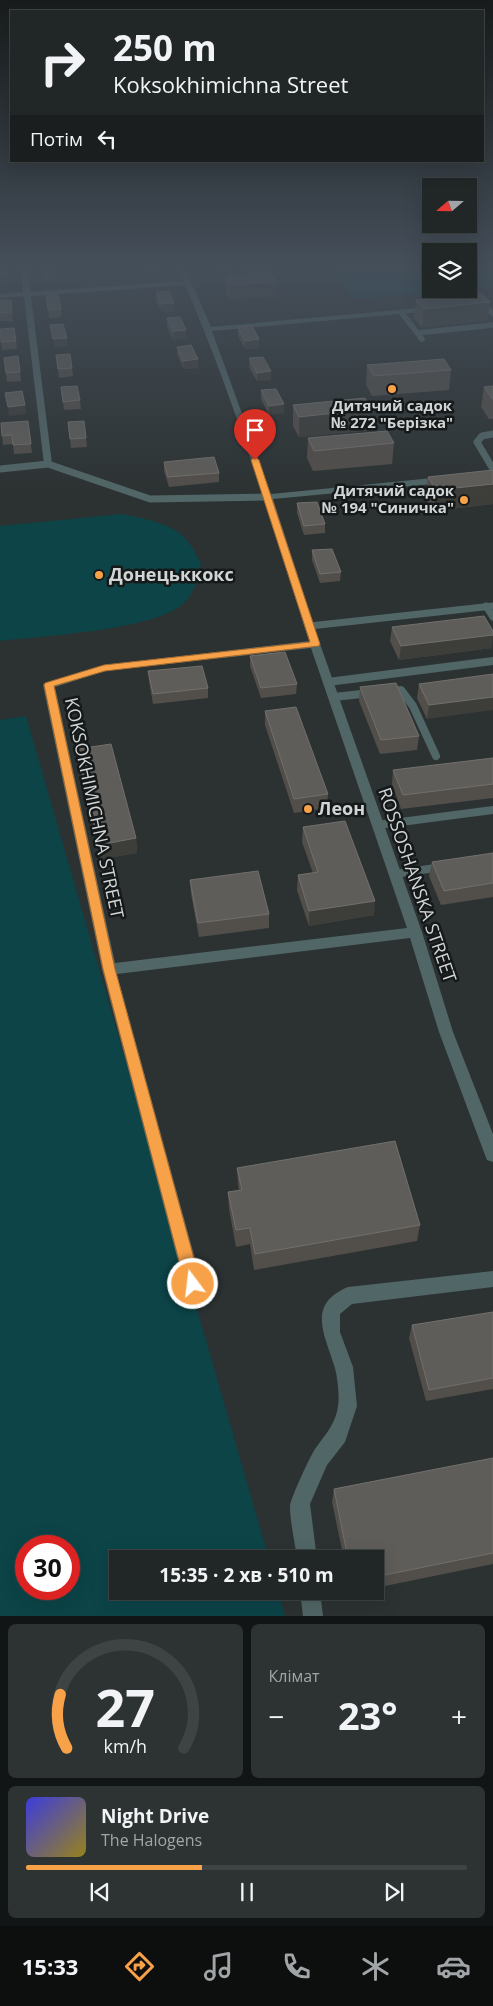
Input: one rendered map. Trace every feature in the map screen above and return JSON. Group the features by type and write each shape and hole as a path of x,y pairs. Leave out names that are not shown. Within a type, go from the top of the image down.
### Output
{"street":[{"path":"34,343 48,464"},
{"name":"ROSSOSHANSKA STREET","path":"213,343 268,497 328,682 415,932 446,1032 491,1145"},
{"path":"268,497 454,479"},
{"name":"KOKSOKHIMICHNA STREET","path":"193,1284 109,969 49,685 104,668 316,644"},
{"path":"109,969 415,932"},
{"path":"305,1550 300,1504 320,1458 338,1435 348,1406 344,1366 331,1332 331,1310 348,1296 493,1279"},
{"path":"311,1600 313,1616"}],"lane":[{"path":"493,434 482,436 476,442 493,468"},
{"path":"0,469 48,464 150,499 268,497"},
{"path":"310,626 490,606 493,618"},
{"path":"328,682 493,661"},
{"path":"334,697 401,690 413,706 436,756"},
{"path":"378,825 493,810"},
{"path":"395,874 454,865"}],"shaded area":[{"name":"Донецьккокс","path":"122,514 168,526 183,536 191,545 201,564 194,589 185,602 171,612 126,625 70,634 0,641 0,526"},
{"path":"26,716 266,1550 109,1550 109,1600 281,1600 285,1616 0,1616 0,720"}],"building":[{"path":"191,345 198,359 183,361 177,347"},
{"path":"70,354 72,368 58,369 56,355"},
{"path":"18,356 20,372 6,373 4,358"},
{"path":"263,357 271,371 257,373 249,358"},
{"path":"444,359 451,370 374,376 367,365"},
{"path":"77,386 80,400 63,402 61,387"},
{"path":"493,386 493,399 492,399 484,387"},
{"path":"276,389 284,404 269,406 261,390"},
{"path":"22,391 25,405 8,407 5,393"},
{"path":"365,398 372,409 299,417 293,405"},
{"path":"28,421 31,444 13,445 12,435 2,436 1,423"},
{"path":"84,421 86,438 70,439 68,422"},
{"path":"387,431 394,443 314,451 308,438"},
{"path":"214,457 219,473 168,477 164,462"},
{"path":"493,470 493,484 436,490 428,477"},
{"path":"317,502 325,524 304,526 297,503"},
{"path":"332,549 341,572 320,574 312,550"},
{"path":"484,616 493,631 493,635 401,646 392,627"},
{"path":"285,652 297,684 261,688 250,656"},
{"path":"202,666 208,688 153,694 148,671"},
{"path":"493,674 493,697 429,705 419,684"},
{"path":"396,683 419,736 381,740 360,687"},
{"path":"296,707 328,794 294,799 265,711"},
{"path":"111,744 136,838 99,845 77,749"},
{"path":"493,758 493,784 403,795 393,770"},
{"path":"345,821 375,901 309,911 298,875 318,872 303,827"},
{"path":"493,853 493,883 444,891 432,862"},
{"path":"258,871 269,914 198,923 190,880"},
{"path":"395,1141 420,1225 255,1254 250,1228 236,1230 228,1192 242,1190 237,1168"},
{"path":"493,1312 493,1378 429,1390 412,1325"},
{"path":"493,1458 493,1553 384,1575 384,1550 346,1550 334,1489"}],"place":[{"name":"Дитячий садок № 272 \"Берізка\"","path":"392,389"},
{"name":"Дитячий садок № 194 \"Синичка\"","path":"464,500"},
{"name":"Донецьккокс","path":"99,575"},
{"name":"Леон","path":"308,809"}],"route":[{"path":"193,1284 109,969 49,685 104,668 316,644 255,460"}]}
